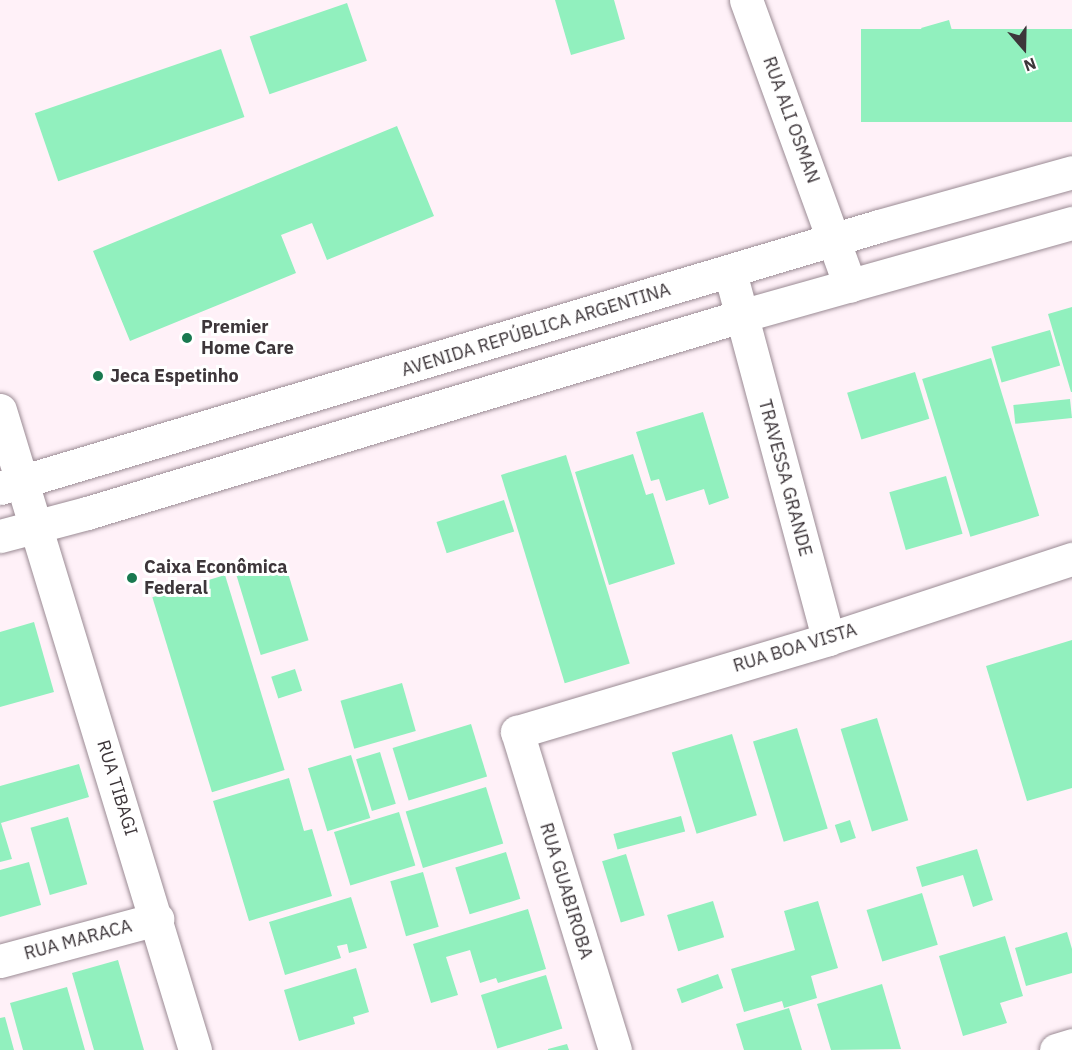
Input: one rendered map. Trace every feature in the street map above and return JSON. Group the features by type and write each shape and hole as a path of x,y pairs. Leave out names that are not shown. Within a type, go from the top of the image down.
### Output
{"street":[{"name":"RUA ALI OSMAN","path":"747,0 835,239 850,286"},
{"name":"AVENIDA REPÚBLICA ARGENTINA","path":"12,485 835,239 1072,172"},
{"path":"0,536 741,316 1072,223"},
{"name":"TRAVESSA GRANDE","path":"730,272 828,639"},
{"path":"0,410 12,485"},
{"name":"RUA TIBAGI","path":"12,485 36,526 195,1050"},
{"name":"RUA BOA VISTA","path":"517,732 828,639 1072,559"},
{"name":"RUA GUABIROBA","path":"517,732 615,1050"},
{"name":"RUA MARACA","path":"0,962 157,919"},
{"path":"1056,1050 1072,1045"}],"building":[{"path":"555,0 614,0 625,39 571,55"},
{"path":"347,3 367,61 269,94 250,37"},
{"path":"949,20 959,54 931,62 921,28"},
{"path":"861,29 1072,29 1072,122 861,122"},
{"path":"221,49 244,117 58,181 35,113"},
{"path":"397,126 434,216 327,260 312,223 281,235 296,273 130,341 93,251"},
{"path":"1072,307 1072,392 1071,392 1048,314"},
{"path":"1050,330 1060,366 1002,382 991,347"},
{"path":"991,358 1039,516 970,537 922,379"},
{"path":"915,372 929,419 861,440 847,393"},
{"path":"1070,399 1072,418 1015,424 1013,405"},
{"path":"703,412 729,498 709,505 704,489 666,501 659,479 651,481 636,432"},
{"path":"633,454 646,495 653,493 675,564 609,585 575,472"},
{"path":"566,455 630,663 565,683 501,475"},
{"path":"946,476 963,534 906,550 889,492"},
{"path":"504,500 514,531 447,553 436,522"},
{"path":"284,560 309,640 261,655 236,575"},
{"path":"225,575 285,770 212,792 152,597"},
{"path":"34,622 54,692 0,707 0,632"},
{"path":"1072,640 1072,788 1027,801 986,666"},
{"path":"295,669 302,691 278,699 271,677"},
{"path":"402,683 416,731 354,749 340,701"},
{"path":"877,718 908,820 872,831 841,729"},
{"path":"471,724 487,777 409,801 393,748"},
{"path":"797,728 828,828 784,842 753,741"},
{"path":"732,734 757,815 697,834 672,752"},
{"path":"380,752 396,804 372,811 356,759"},
{"path":"351,755 370,818 327,831 308,768"},
{"path":"79,764 89,797 1,823 12,859 0,862 0,786"},
{"path":"289,778 304,831 312,829 332,896 249,921 213,801"},
{"path":"486,787 503,843 423,868 406,812"},
{"path":"399,812 415,866 350,885 334,832"},
{"path":"681,816 685,831 618,850 613,834"},
{"path":"68,817 87,884 50,895 31,828"},
{"path":"850,820 856,838 841,843 835,825"},
{"path":"977,849 993,900 973,907 963,875 922,887 916,867"},
{"path":"506,852 520,899 470,914 455,867"},
{"path":"626,854 645,915 621,923 602,861"},
{"path":"29,862 41,905 0,917 0,870"},
{"path":"423,872 439,927 406,936 390,881"},
{"path":"922,893 938,945 882,962 867,910"},
{"path":"351,897 367,948 349,953 347,944 337,946 341,958 285,975 269,922"},
{"path":"713,901 724,937 678,951 667,915"},
{"path":"818,901 838,968 811,976 817,998 784,1008 782,1001 744,1012 731,969 795,950 784,911"},
{"path":"528,909 546,969 498,983 496,978 480,983 470,950 446,957 458,995 431,1003 413,944"},
{"path":"1067,932 1072,949 1072,973 1026,986 1015,948"},
{"path":"1005,936 1023,996 1000,1003 1007,1023 963,1036 939,956"},
{"path":"118,960 144,1050 94,1050 72,973"},
{"path":"356,968 369,1012 353,1017 355,1024 299,1041 284,990"},
{"path":"718,974 723,988 682,1003 677,989"},
{"path":"546,975 562,1029 497,1048 481,995"},
{"path":"882,984 901,1049 831,1050 817,1004"},
{"path":"67,987 85,1050 23,1050 10,1003"},
{"path":"789,1008 802,1050 744,1050 736,1024"},
{"path":"5,1017 14,1050 0,1050 0,1018"},
{"path":"567,1044 569,1050 548,1050 548,1049"}],"place":[{"name":"Premier Home Care","path":"187,338"},
{"name":"Jeca Espetinho","path":"98,376"},
{"name":"Caixa Econômica Federal","path":"132,578"}]}
